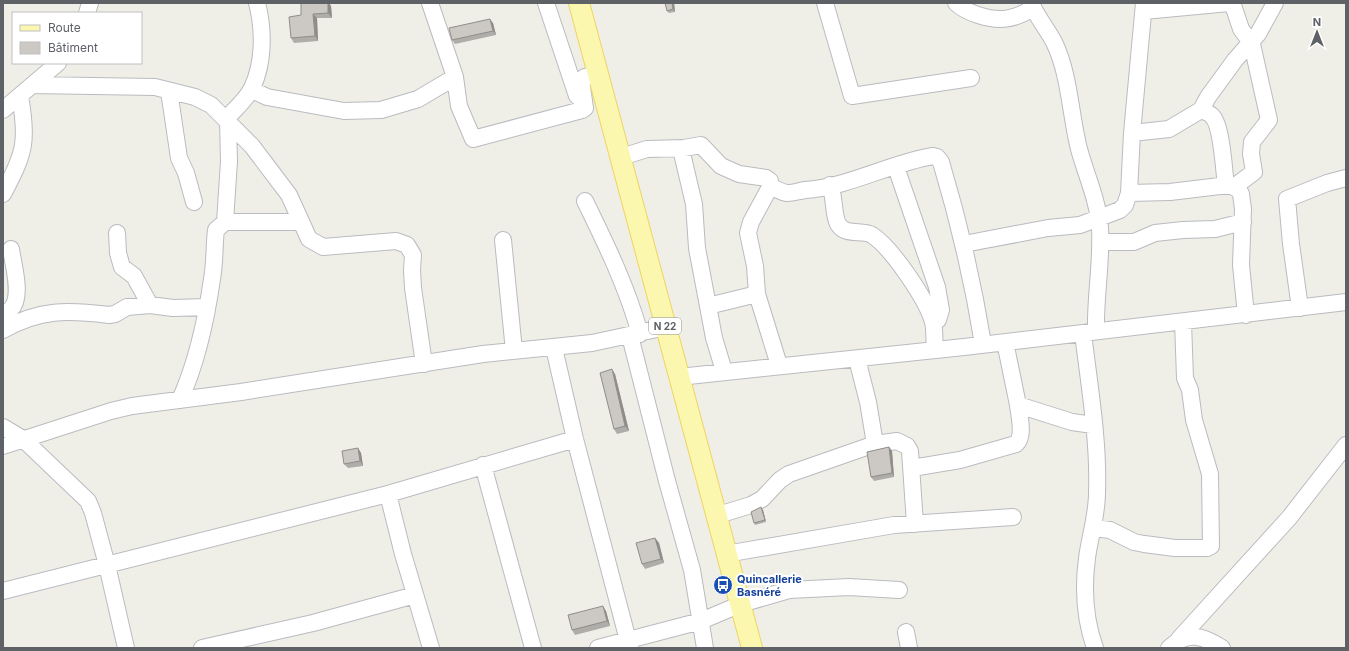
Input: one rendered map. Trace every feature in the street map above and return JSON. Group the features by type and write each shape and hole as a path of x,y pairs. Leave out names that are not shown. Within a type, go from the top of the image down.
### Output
{"main road":[{"name":"N 22","path":"579,3 715,516 741,604 752,648"}],"street":[{"path":"225,222 229,161 227,120 252,90 257,73 262,41 261,18 258,3"},
{"path":"430,3 455,77 459,106 473,139 582,110 585,108 586,103 581,80 585,77 598,74"},
{"path":"546,3 582,110"},
{"path":"825,3 852,96 971,78"},
{"path":"956,3 967,12 996,20 1016,17 1032,5 1054,43 1067,83 1079,150 1095,198 1099,218 1100,242 1095,303 1089,332 1097,493 1093,528 1087,558 1085,593 1090,636 1095,648"},
{"path":"964,244 1048,228 1080,225 1120,210 1125,205 1129,193 1132,133 1144,7 1230,3 1233,5 1241,29 1252,44 1268,109 1269,122 1252,142 1251,154 1254,172 1230,186 1170,192 1129,193"},
{"path":"1132,133 1169,129 1201,110 1208,97 1235,60 1252,44 1265,24 1275,3"},
{"path":"3,110 57,64"},
{"path":"252,90 267,97 344,111 381,110 418,99 455,77"},
{"path":"32,85 155,87 195,97 210,105 252,146 289,195 309,239 323,246 396,241 407,245 413,255 413,288 424,364"},
{"path":"170,91 179,158 186,173 194,202"},
{"path":"3,194 20,160 24,144 23,114 20,96"},
{"path":"1201,110 1213,116 1217,124 1230,186 1241,194 1243,222 1241,265 1246,315"},
{"path":"621,157 656,148 681,149 697,145 704,146 713,159 721,166 739,174 766,178 770,181 770,186 751,222 748,233 755,266 757,294 779,366"},
{"path":"681,149 694,204 698,248 714,338 724,371"},
{"path":"770,186 780,192 791,193 811,190 857,178 883,168 896,167 908,160 936,156 940,160 958,217 972,280 983,344"},
{"path":"896,167 937,287 941,315 938,320 933,322"},
{"path":"1300,308 1291,244 1287,199 1327,183 1346,178"},
{"path":"830,185 835,198 837,221 839,226 856,233 868,234 880,242 914,283 933,322 935,350"},
{"path":"585,201 620,276 632,306 635,335 667,480 692,570 705,648"},
{"path":"180,400 196,361 213,273 216,230 225,222 300,222"},
{"path":"1100,242 1134,242 1155,234 1183,230 1215,229 1243,222"},
{"path":"117,234 118,253 122,267 134,276 150,305"},
{"path":"503,240 514,351"},
{"path":"3,314 12,309 17,300 17,284 11,249"},
{"path":"708,306 757,294"},
{"path":"679,377 724,371 857,359 1246,315 1346,302"},
{"path":"3,330 20,320 47,313 67,311 109,315 115,314 127,307 150,305 174,308 207,307"},
{"path":"1093,528 1121,534 1134,542 1165,547 1207,548 1211,546 1210,474 1194,420 1190,390 1185,378 1184,322"},
{"path":"3,446 111,411 132,406 514,351 554,348 635,335 666,327"},
{"path":"912,468 960,460 1016,444 1019,440 1018,405 1005,342"},
{"path":"554,348 575,439 629,644"},
{"path":"857,359 868,402 875,444"},
{"path":"1018,405 1072,422 1094,426"},
{"path":"3,427 23,439 88,501 93,513 126,648"},
{"path":"3,591 388,494 575,439"},
{"path":"715,516 751,505 762,499 786,475 875,444 897,441 907,446 910,451 915,524"},
{"path":"1174,644 1289,518 1346,445"},
{"path":"483,465 533,648"},
{"path":"388,494 431,648"},
{"path":"726,554 894,525 1013,517"},
{"path":"598,648 629,644 700,621 774,592 849,587 899,590"},
{"path":"202,648 313,623 415,595"},
{"path":"906,632 909,648"},
{"path":"1174,644 1190,637 1203,638 1222,648"}],"building":[{"path":"301,3 328,3 328,13 313,14 315,36 291,38 289,17 301,15"},
{"path":"665,3 672,3 673,9 667,11"},
{"path":"490,19 493,31 452,40 449,28"},
{"path":"612,369 625,426 614,429 600,373"},
{"path":"889,447 892,473 871,477 867,452"},
{"path":"358,448 360,461 344,464 342,451"},
{"path":"761,507 765,520 754,523 751,512"},
{"path":"655,538 661,559 642,564 636,543"},
{"path":"603,606 607,621 572,630 568,615"}],"place":[{"name":"Quincallerie Basnéré","path":"723,585"}]}
